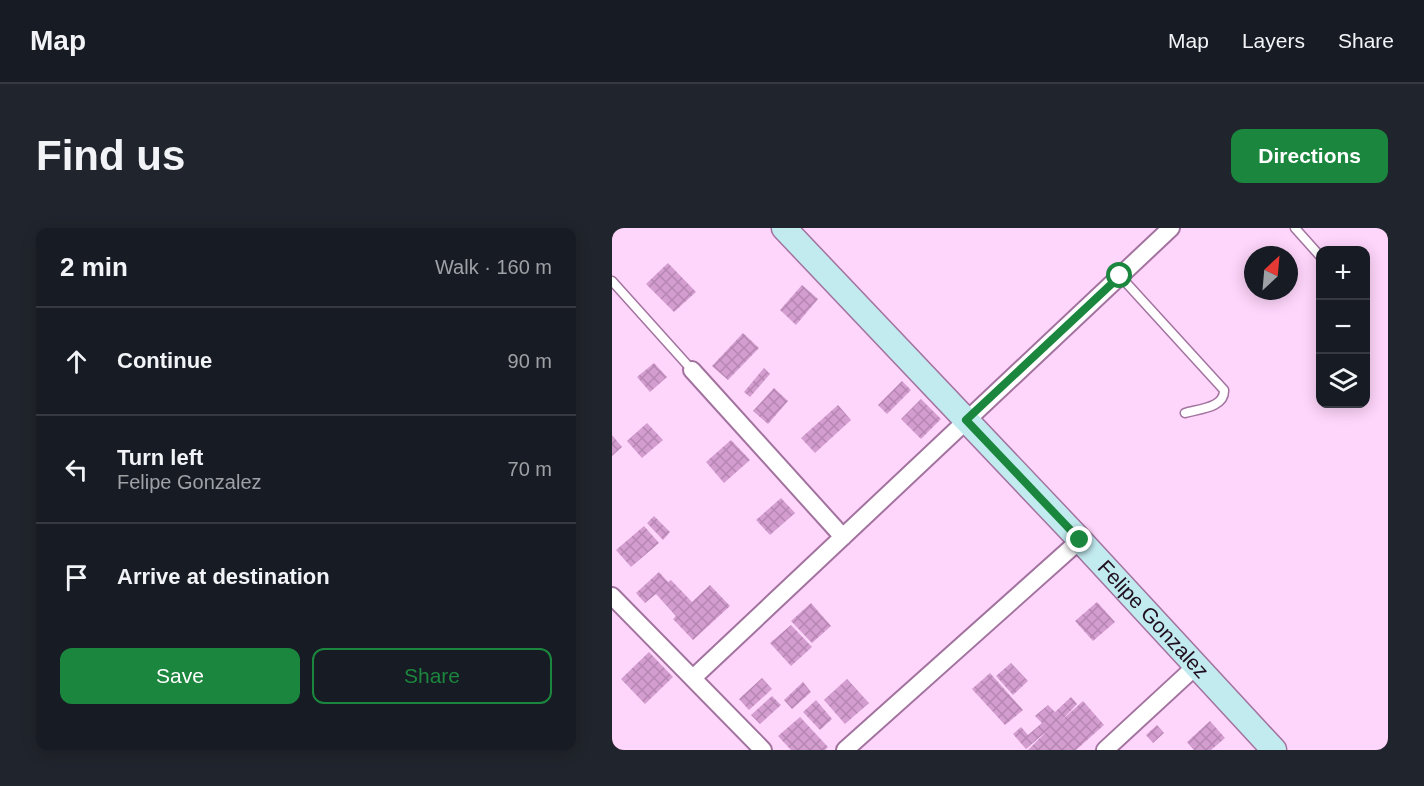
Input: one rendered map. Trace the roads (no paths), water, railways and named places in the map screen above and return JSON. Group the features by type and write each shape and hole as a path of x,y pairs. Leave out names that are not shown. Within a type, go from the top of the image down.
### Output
{"street":[{"name":"Felipe Gonzalez","path":"784,228 1080,540 1274,750"},
{"path":"693,678 1171,228"},
{"path":"692,370 843,537"},
{"path":"845,750 1080,540"},
{"path":"612,596 763,750"},
{"path":"1105,750 1196,666"}],"lane":[{"path":"1295,228 1316,252"},
{"path":"1120,276 1224,390 1224,397 1219,404 1185,413"},
{"path":"612,281 692,370"}]}
